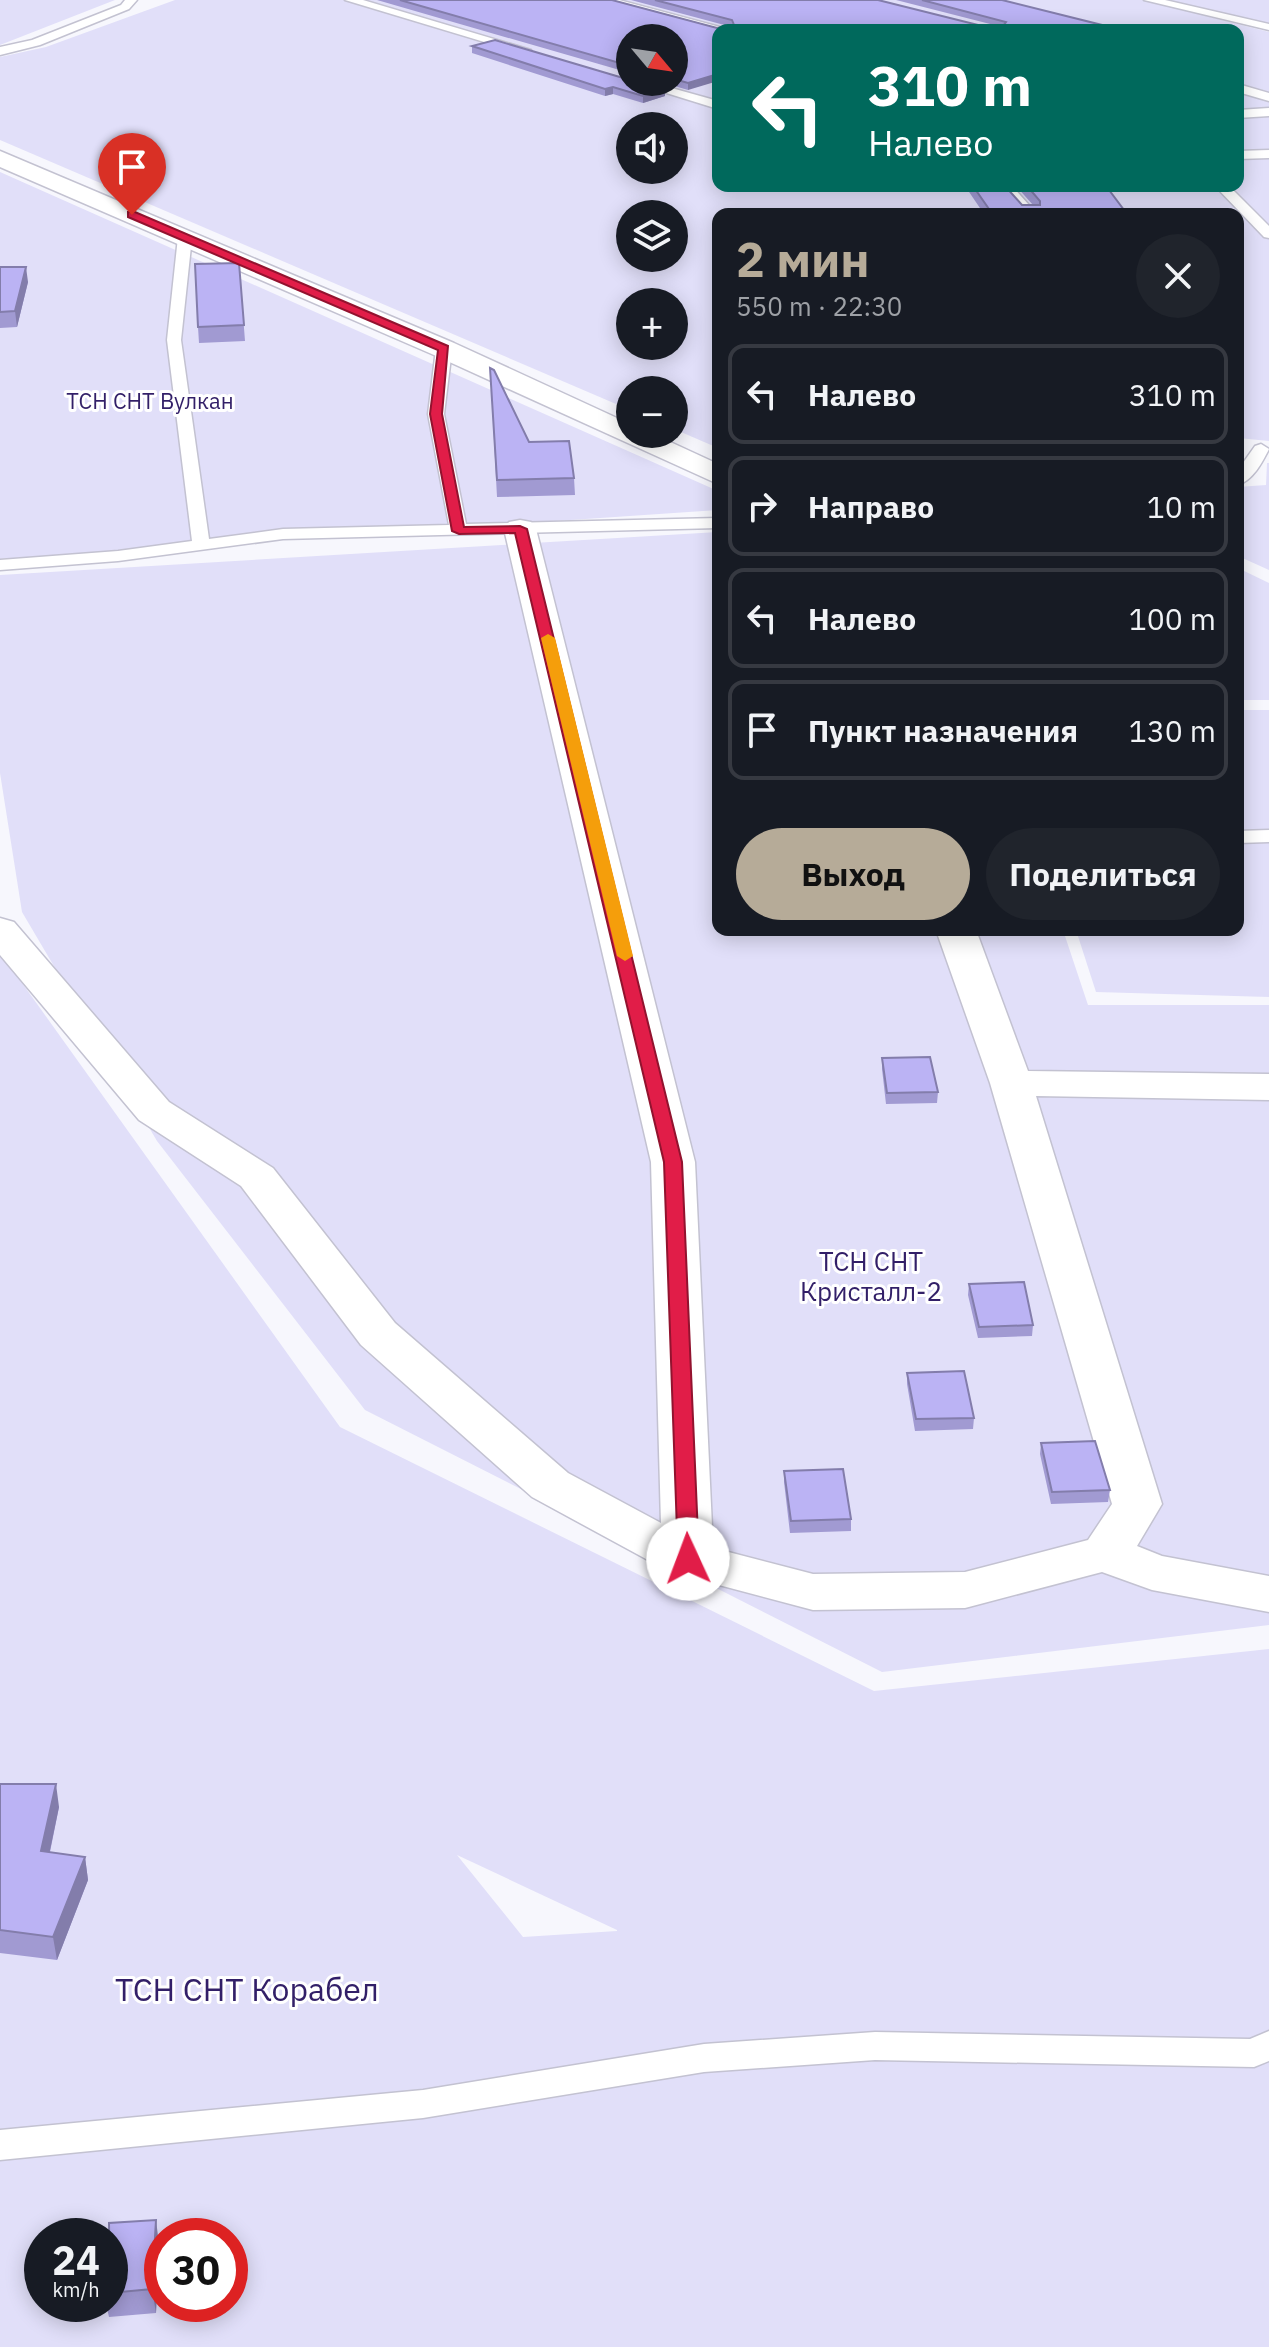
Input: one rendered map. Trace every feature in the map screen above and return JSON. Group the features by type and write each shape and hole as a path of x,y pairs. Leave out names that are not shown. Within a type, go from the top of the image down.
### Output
{"street":[{"path":"0,158 444,349 712,472"},
{"path":"520,529 673,1162 688,1559"},
{"path":"0,930 154,1111 257,1177 378,1334 550,1485 688,1559 813,1592 965,1590 1106,1553 1152,1572 1269,1594"},
{"path":"958,936 1011,1083 1137,1504 1106,1553"},
{"path":"1011,1083 1269,1087"}],"lane":[{"path":"0,51 36,43 125,7 131,0"},
{"path":"351,0 542,55"},
{"path":"605,0 712,27"},
{"path":"1150,0 1269,27"},
{"path":"1244,90 1269,97"},
{"path":"686,96 712,103"},
{"path":"1244,114 1269,112"},
{"path":"1244,155 1269,154"},
{"path":"1010,192 1025,208"},
{"path":"1228,192 1244,208"},
{"path":"1244,208 1269,234"},
{"path":"185,237 174,340 201,545"},
{"path":"444,349 436,414 459,531"},
{"path":"1244,446 1265,449"},
{"path":"1244,474 1265,449"},
{"path":"0,565 118,556 283,534 712,523"},
{"path":"1244,837 1269,836"},
{"path":"0,2145 423,2104 704,2058 875,2046 1254,2053 1269,2045"}],"green space":[{"path":"0,0 115,0 0,45"},
{"path":"175,0 1143,0 1238,24 712,24 712,192 1244,192 1244,26 1269,32 1269,441 1244,439 1244,208 712,208 712,445 688,435 688,376 616,376 616,404 0,140 0,57 46,47"},
{"path":"1156,0 1269,0 1269,29"},
{"name":"ТСН СНТ Вулкан","path":"0,172 712,488 712,510 0,559"},
{"path":"1269,463 1269,570 1244,559 1244,487 1266,485"},
{"name":"ТСН СНТ Кристалл-2","path":"712,532 712,936 1065,936 1088,1005 1269,1005 1269,1625 882,1672 365,1410 157,1141 22,912 0,773 0,575"},
{"path":"1244,571 1269,583 1269,700 1244,700"},
{"path":"1244,710 1269,710 1269,997 1096,992 1078,936 1244,936"},
{"name":"ТСН СНТ Корабел","path":"0,948 2,955 340,1427 874,1691 1269,1649 1269,2347 0,2347","holes":["457,1855 617,1930 523,1937"]}],"building":[{"path":"400,0 612,0 712,27 712,76 688,83 688,24 616,24 616,62"},
{"path":"655,0 878,0 974,24 734,24 732,20"},
{"path":"922,0 1002,0 1098,24 1004,24 1006,22"},
{"path":"495,40 616,76 616,88 605,89 472,46"},
{"path":"977,192 1010,192 1022,205 1040,205 1032,192 1110,192 1122,208 988,208"},
{"path":"239,263 244,325 198,327 195,264"},
{"path":"0,267 26,267 15,311 0,312"},
{"path":"490,368 494,370 529,442 569,441 574,478 497,480"},
{"path":"930,1057 938,1092 887,1093 882,1058"},
{"path":"1024,1282 1033,1325 979,1327 969,1284"},
{"path":"964,1371 974,1418 916,1419 907,1373"},
{"path":"1095,1441 1110,1490 1052,1492 1041,1443"},
{"path":"843,1469 851,1519 791,1521 784,1471"},
{"path":"0,1784 56,1784 41,1851 85,1857 53,1937 0,1930"},
{"path":"144,2221 144,2290 128,2291 128,2222"}],"slow traffic":[{"path":"548,638 625,956"}],"route":[{"path":"132,215 444,349 436,414 459,531 520,529 572,732 673,1162 688,1559"}]}
